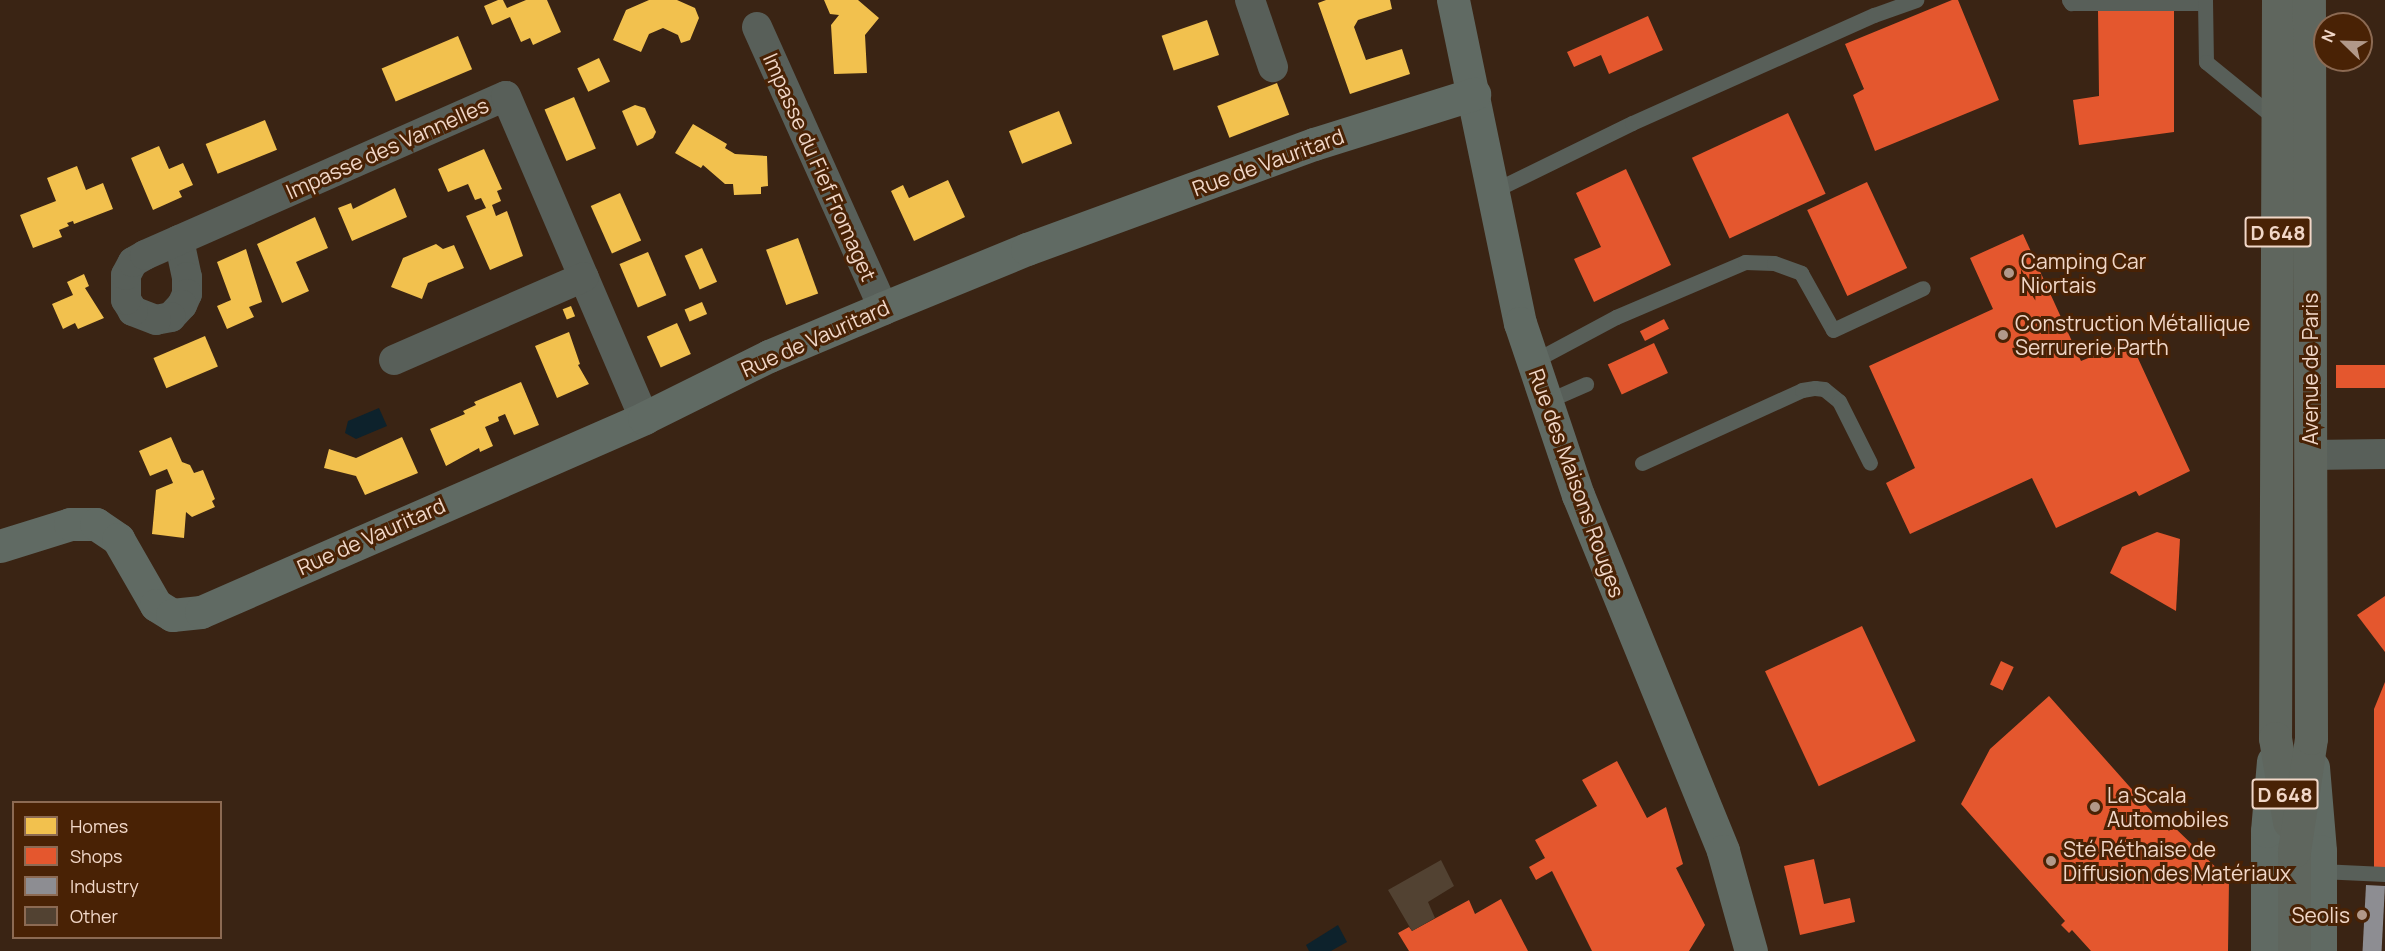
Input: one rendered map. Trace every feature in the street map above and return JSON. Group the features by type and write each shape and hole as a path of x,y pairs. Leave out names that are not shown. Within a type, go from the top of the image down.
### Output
{"main road":[{"name":"Avenue de Paris","path":"2278,0 2275,738 2294,851"},
{"name":"Avenue de Paris","path":"2294,951 2294,851 2311,738 2308,0"}],"street":[{"path":"1250,0 1247,1 1273,67"},
{"name":"Rue des Maisons Rouges","path":"1453,0 1474,94 1504,260 1532,362 1578,495 1723,851 1751,951"},
{"name":"Impasse du Fief Fromaget","path":"757,27 883,308"},
{"name":"Rue de Vauritard","path":"0,546 70,524 96,524 118,539 147,595 172,615 201,612 644,418 769,356 883,308 1028,249 1303,148 1474,94"},
{"name":"Impasse des Vannelles","path":"179,240 506,96 644,418"},
{"path":"394,360 584,277"},
{"path":"2310,455 2385,454"},
{"name":"Avenue de Paris","path":"2267,951 2267,831 2275,738"},
{"name":"Avenue de Paris","path":"2311,738 2320,871 2320,951"}],"lane":[{"path":"1491,192 1632,123 1916,0"},
{"path":"2070,2 2205,2 2206,62 2278,121"},
{"path":"1532,362 1616,317 1745,262 1774,263 1801,273 1833,330 1923,288"},
{"path":"1545,402 1586,384"},
{"path":"1642,463 1802,390 1815,388 1824,389 1839,401 1870,463"},
{"path":"2320,871 2385,874"}],"water":[{"path":"379,408 387,426 356,439 345,433 348,421"},
{"path":"1338,925 1347,942 1331,951 1309,951 1306,945"}],"building: Homes":[{"path":"503,0 507,8 526,0 547,0 561,32 533,45 530,38 521,42 510,17 492,25 484,6"},
{"path":"649,0 677,0 695,8 699,18 690,40 681,43 678,35 663,28 649,34 641,52 613,40 626,10"},
{"path":"824,0 858,0 879,18 865,35 867,73 834,74 831,25 839,15 830,14"},
{"path":"1326,0 1390,0 1392,9 1358,20 1354,27 1366,60 1402,49 1410,74 1350,94 1318,3"},
{"path":"1207,20 1219,55 1174,71 1162,36"},
{"path":"458,36 472,69 396,102 382,68"},
{"path":"599,58 610,82 588,92 577,68"},
{"path":"1277,83 1289,115 1229,138 1217,106"},
{"path":"574,97 596,149 566,161 545,110"},
{"path":"635,105 645,108 656,132 653,138 637,146 622,111"},
{"path":"1059,111 1072,143 1022,164 1009,131"},
{"path":"265,120 277,150 218,174 206,144"},
{"path":"693,124 727,144 725,148 735,154 767,156 768,186 761,187 761,194 734,195 733,184 725,184 703,165 701,168 675,153"},
{"path":"159,146 169,169 183,163 193,185 179,191 182,197 153,210 131,158"},
{"path":"484,149 502,189 497,191 501,201 492,205 496,216 507,211 523,256 490,270 466,216 486,208 481,198 475,200 468,184 448,192 438,169"},
{"path":"77,166 86,190 103,183 113,209 74,224 73,221 67,223 69,226 59,230 62,237 33,248 20,215 56,201 47,178"},
{"path":"948,180 965,217 914,241 891,191 903,185 909,198"},
{"path":"395,188 407,217 352,241 338,208 351,203 353,209"},
{"path":"620,193 641,241 612,254 591,206"},
{"path":"315,217 328,248 296,262 309,291 282,303 257,244"},
{"path":"798,238 818,293 786,305 766,250"},
{"path":"436,244 443,249 454,245 464,268 428,283 422,299 391,287 403,258"},
{"path":"702,248 717,282 700,290 685,256"},
{"path":"246,249 262,302 249,307 254,317 227,329 217,306 231,300 217,262"},
{"path":"648,252 666,295 638,307 619,264"},
{"path":"84,274 89,286 85,288 104,318 78,329 75,323 63,329 52,304 73,295 67,282"},
{"path":"702,302 707,314 690,321 685,309"},
{"path":"571,306 575,316 567,320 563,309"},
{"path":"677,323 691,354 661,367 647,336"},
{"path":"569,332 580,364 578,365 589,384 557,398 535,346"},
{"path":"205,336 218,366 166,388 153,358"},
{"path":"521,382 539,425 514,435 505,414 498,417 499,421 485,427 493,446 480,452 479,448 446,466 430,429 465,414 463,411 476,405 474,402"},
{"path":"171,437 182,462 190,465 194,473 203,470 215,499 212,501 215,507 192,517 186,512 184,538 152,534 156,490 173,483 167,469 150,476 139,451"},
{"path":"402,437 418,473 365,495 356,476 324,468 329,449 356,458"}],"building: Shops":[{"path":"1952,0 1958,0 1999,100 1875,151 1853,95 1864,89 1845,44"},
{"path":"2098,10 2174,10 2174,132 2079,145 2073,100 2099,96"},
{"path":"1648,16 1663,50 1609,74 1601,55 1574,67 1567,52"},
{"path":"1788,113 1826,194 1730,238 1692,158"},
{"path":"1626,169 1671,265 1594,302 1574,259 1601,247 1576,193"},
{"path":"1867,182 1907,268 1847,296 1807,210"},
{"path":"2023,234 2081,361 2130,341 2190,471 2139,496 2136,491 2056,528 2032,478 1910,534 1886,483 1915,468 1869,366 1993,309 1970,258"},
{"path":"1664,319 1669,329 1645,341 1640,331"},
{"path":"1654,343 1668,373 1622,394 1608,365"},
{"path":"2336,365 2385,365 2385,388 2336,388"},
{"path":"2157,532 2180,539 2176,611 2110,573 2122,547"},
{"path":"2385,596 2385,652 2357,615"},
{"path":"1862,626 1916,741 1819,786 1765,671"},
{"path":"2001,661 2014,667 2003,690 1990,685"},
{"path":"2385,682 2385,867 2374,867 2374,709"},
{"path":"2049,696 2169,831 2173,826 2229,880 2228,951 2091,951 2072,930 2069,933 2061,925 2065,921 1961,804 1990,749"},
{"path":"1617,761 1647,818 1666,807 1683,864 1676,868 1705,925 1689,951 1592,951 1552,871 1536,880 1529,867 1545,858 1535,840 1597,806 1582,780"},
{"path":"1814,859 1824,904 1850,898 1855,922 1800,935 1784,866"},
{"path":"1501,899 1528,951 1409,951 1398,933 1409,927 1412,931 1469,900 1475,914"}],"building: Industry":[{"path":"2366,885 2385,886 2382,951 2363,951"}],"building: Other":[{"path":"1441,860 1454,886 1428,902 1435,918 1412,931 1388,890"}],"place":[{"name":"Camping Car Niortais","path":"2009,273"},
{"name":"Construction Métallique Serrurerie Parth","path":"2003,335"},
{"name":"La Scala Automobiles","path":"2095,807"},
{"name":"Sté Réthaise de Diffusion des Matériaux","path":"2051,861"},
{"name":"Seolis","path":"2362,915"}]}
